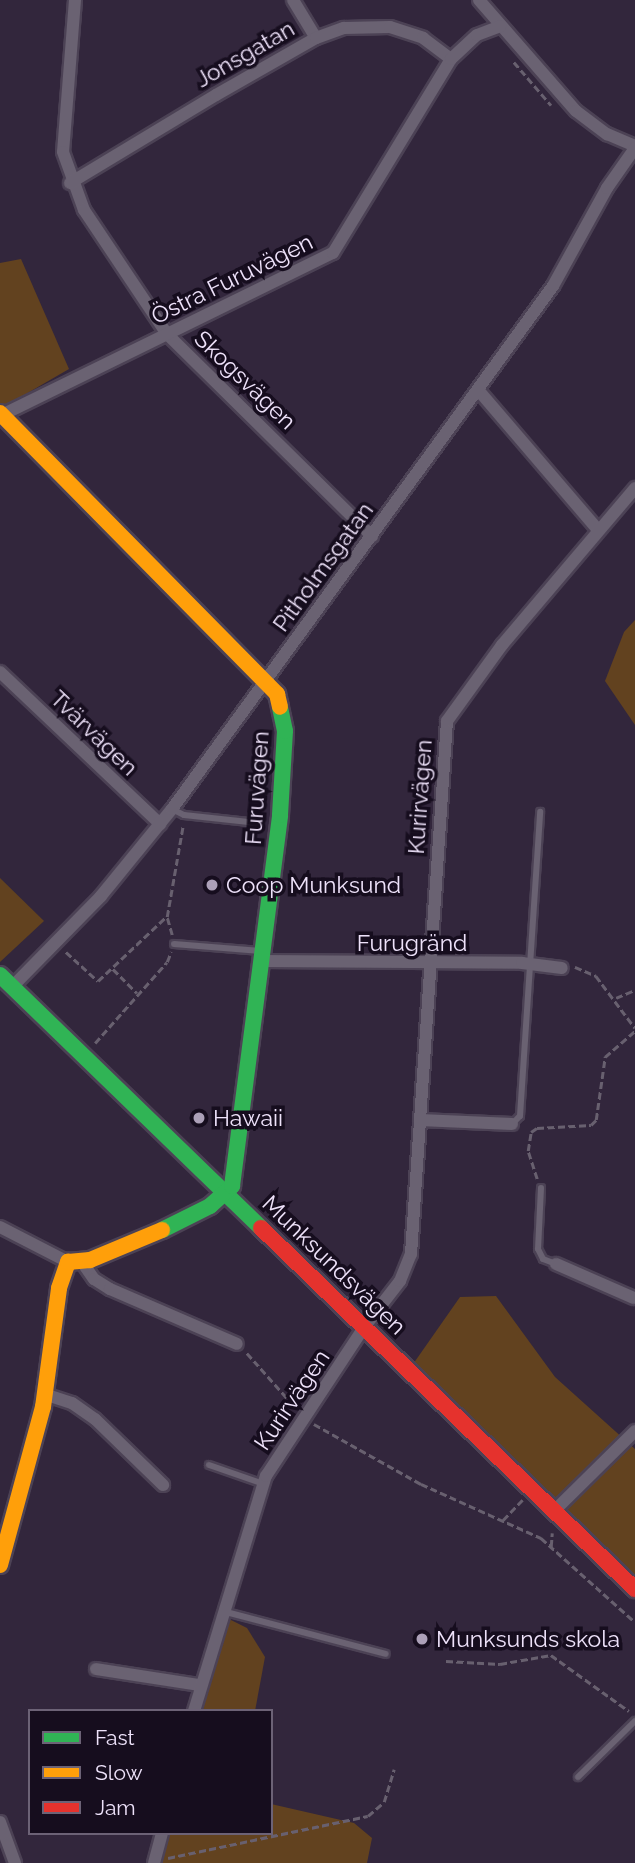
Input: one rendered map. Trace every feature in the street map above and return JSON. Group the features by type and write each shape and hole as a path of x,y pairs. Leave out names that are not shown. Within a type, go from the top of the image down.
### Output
{"street":[{"name":"Skogsvägen","path":"75,0 62,152 70,183 167,334 372,536"},
{"path":"293,0 316,38"},
{"path":"479,0 576,111 607,134 635,147"},
{"name":"Östra Furuvägen","path":"2,413 333,253 451,59 477,35 500,26"},
{"name":"Jonsgatan","path":"70,183 316,38 344,28 390,27 423,38 451,59"},
{"name":"Pitholmsgatan","path":"12,987 56,943 160,824 178,812 265,681 479,391 552,286 607,188 635,147"},
{"path":"479,391 598,530"},
{"name":"Furuvägen","path":"2,413 277,694 285,730 262,956 233,1177 226,1193"},
{"name":"Kurirvägen","path":"194,1709 264,1484 365,1326 407,1268 449,716 598,530 635,488"},
{"name":"Tvärvägen","path":"0,671 160,824"},
{"name":"Furugränd","path":"262,956 429,965 530,964 562,968"},
{"name":"Munksundsvägen","path":"0,975 635,1589"},
{"path":"420,1120 512,1124"},
{"path":"0,1564 44,1394 59,1288 75,1262 176,1224 226,1193"},
{"path":"0,1227 75,1262 110,1289 237,1344"},
{"path":"556,1264 635,1298"},
{"path":"44,1394 72,1403 95,1419 163,1485"},
{"path":"554,1511 635,1431"},
{"path":"96,1669 200,1685"},
{"path":"0,1822 15,1863"},
{"path":"154,1862 161,1835"}],"lane":[{"path":"178,812 249,822"},
{"path":"512,1124 520,1116 540,813"},
{"path":"174,944 262,956"},
{"path":"541,1188 538,1249 543,1259 556,1264"},
{"path":"209,1465 264,1484"},
{"path":"226,1612 386,1654"},
{"path":"579,1777 635,1721"}],"path":[{"path":"83,1056 167,962 174,944 167,917 178,812"},
{"path":"56,943 97,981 167,917"},
{"path":"541,1188 528,1151 531,1132 537,1128 591,1125 596,1119 605,1057 635,1029 615,998 591,971 562,968"},
{"path":"113,969 138,993"},
{"path":"615,998 635,990"},
{"path":"237,1344 306,1417 421,1484 541,1538 635,1622"},
{"path":"446,1661 500,1664 551,1655 635,1715"},
{"path":"154,1862 368,1816 384,1802 394,1770"}],"shaded area":[{"path":"21,259 69,369 0,409 0,263"},
{"path":"635,620 635,725 605,681 624,632"},
{"path":"0,878 44,921 0,962"},
{"path":"496,1296 555,1377 635,1449 635,1598 404,1377 460,1297"},
{"path":"223,1616 247,1628 265,1657 255,1709 197,1709"},
{"path":"273,1804 354,1823 372,1838 367,1863 146,1863 155,1835 273,1835"}],"traffic: fast":[{"path":"162,1230 210,1206 232,1186 280,815 285,731 280,707"},
{"path":"0,975 261,1228"}],"traffic: slow":[{"path":"0,413 277,694 280,707"},
{"path":"0,1565 43,1407 59,1288 68,1262 90,1260 162,1230"}],"traffic: jam":[{"path":"261,1228 635,1589"}],"place":[{"name":"Coop Munksund","path":"212,885"},
{"name":"Hawaii","path":"199,1118"},
{"name":"Munksunds skola","path":"422,1639"}]}
